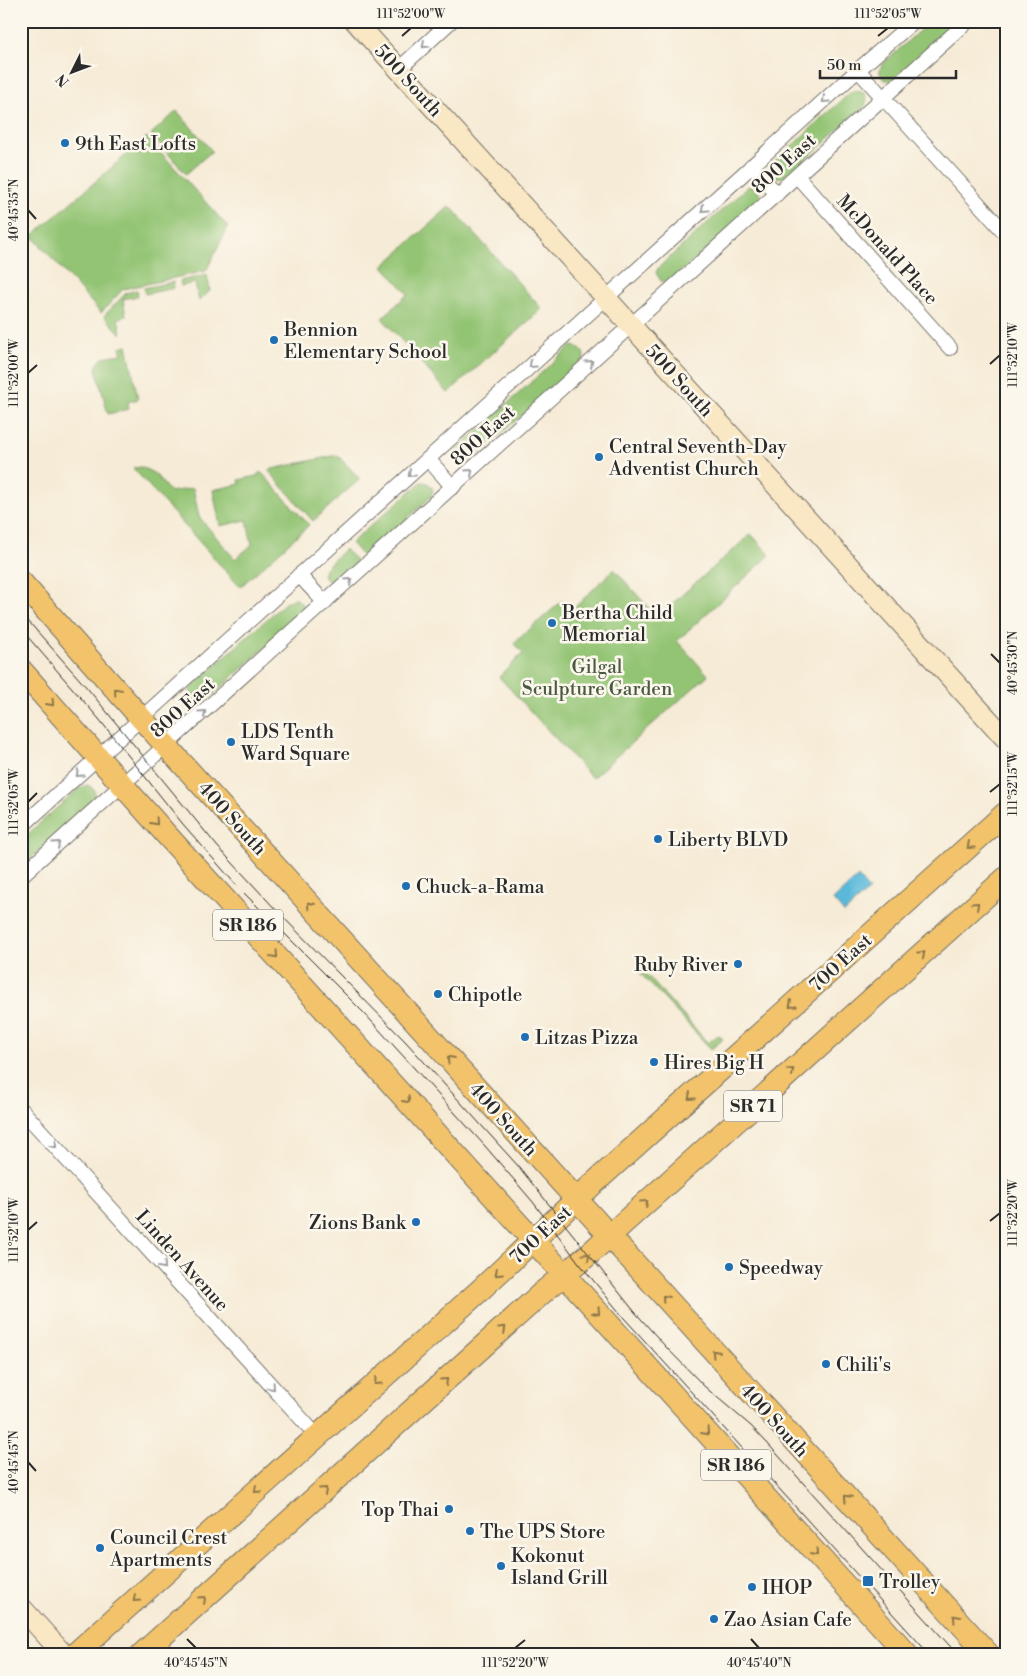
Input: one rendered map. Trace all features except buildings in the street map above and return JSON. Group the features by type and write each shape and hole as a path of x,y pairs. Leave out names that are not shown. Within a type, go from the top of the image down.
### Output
{"main road":[{"name":"400 South","path":"21,582 141,718 608,1236 989,1655"},
{"name":"SR 186","path":"21,670 122,785 533,1239 564,1276 908,1655"},
{"name":"700 East","path":"74,1655 1006,813"},
{"name":"SR 71","path":"564,1276 1006,878"},
{"path":"140,1655 564,1276"}],"street":[{"name":"500 South","path":"355,21 1006,739"},
{"path":"399,69 452,21"},
{"name":"800 East","path":"21,827 914,21"},
{"name":"800 East","path":"21,876 968,21"},
{"path":"858,70 1006,234"},
{"path":"752,166 777,194"},
{"name":"McDonald Place","path":"797,176 950,348"},
{"path":"428,459 453,487"},
{"path":"299,575 324,603"},
{"name":"Linden Avenue","path":"21,1109 317,1436"},
{"path":"21,1607 64,1655"}],"green space":[{"path":"930,21 959,21 893,80 885,80 880,74 883,64"},
{"path":"856,90 865,94 867,99 865,106 787,176 783,178 775,177 771,171 773,163 851,92"},
{"path":"177,111 212,151 186,174 151,134"},
{"path":"147,137 228,227 206,271 123,289 101,313 32,236"},
{"path":"750,186 759,192 759,202 671,281 661,281 656,273 658,268"},
{"path":"450,206 542,309 448,393 382,318 408,294 383,266"},
{"path":"207,275 210,291 199,301 195,283 181,286 180,281"},
{"path":"173,282 174,288 145,294 144,288"},
{"path":"137,290 138,296 123,299 126,316 118,318 121,334 104,316 126,293"},
{"path":"127,345 138,399 128,402 129,409 108,414 96,369 97,364 109,356 122,354 120,347"},
{"path":"573,346 582,351 583,361 467,464 462,466 454,462 453,455 455,451"},
{"path":"337,455 360,479 313,521 268,470"},
{"path":"142,467 155,474 170,492 193,488 199,517 235,559 252,545 247,520 220,526 213,490 240,484 239,480 256,476 261,472 309,525 240,587 133,468"},
{"path":"421,482 431,486 433,490 431,497 364,558 351,543"},
{"name":"Gilgal Sculpture Garden","path":"751,534 770,555 677,641 708,675 592,778 499,677 523,653 514,643 562,601 571,611 614,569 657,617"},
{"path":"345,549 358,563 338,582 330,582 323,577 325,568"},
{"path":"296,598 303,605 300,616 206,701 200,703 192,700 189,696 191,687 286,602"},
{"path":"87,785 95,791 94,801 21,867 21,840 78,789"},
{"path":"652,962 644,972 708,1043 718,1035 723,1039 711,1049 639,972"}],"water":[{"path":"858,877 869,890 844,913 833,900"}],"tram line":[{"path":"21,613 88,689 217,846 278,912 406,1042 519,1167 634,1311 665,1346 705,1387 751,1426 958,1655"},
{"path":"21,629 99,719 182,823 237,886 364,1013 485,1146 533,1202 624,1318 930,1655"}],"place":[{"name":"9th East Lofts","path":"65,143"},
{"name":"Bennion Elementary School","path":"274,340"},
{"name":"Central Seventh-Day Adventist Church","path":"599,457"},
{"name":"Bertha Child Memorial","path":"552,623"},
{"name":"LDS Tenth Ward Square","path":"231,742"},
{"name":"Liberty BLVD","path":"658,839"},
{"name":"Chuck-a-Rama","path":"406,886"},
{"name":"Ruby River","path":"738,964"},
{"name":"Chipotle","path":"438,994"},
{"name":"Litzas Pizza","path":"525,1037"},
{"name":"Hires Big H","path":"654,1062"},
{"name":"Zions Bank","path":"416,1222"},
{"name":"Speedway","path":"729,1267"},
{"name":"Chili's","path":"826,1364"},
{"name":"Top Thai","path":"449,1509"},
{"name":"The UPS Store","path":"470,1531"},
{"name":"Council Crest Apartments","path":"100,1548"},
{"name":"Kokonut Island Grill","path":"501,1566"},
{"name":"Trolley","path":"868,1581"},
{"name":"IHOP","path":"752,1587"},
{"name":"Zao Asian Cafe","path":"714,1619"}]}
